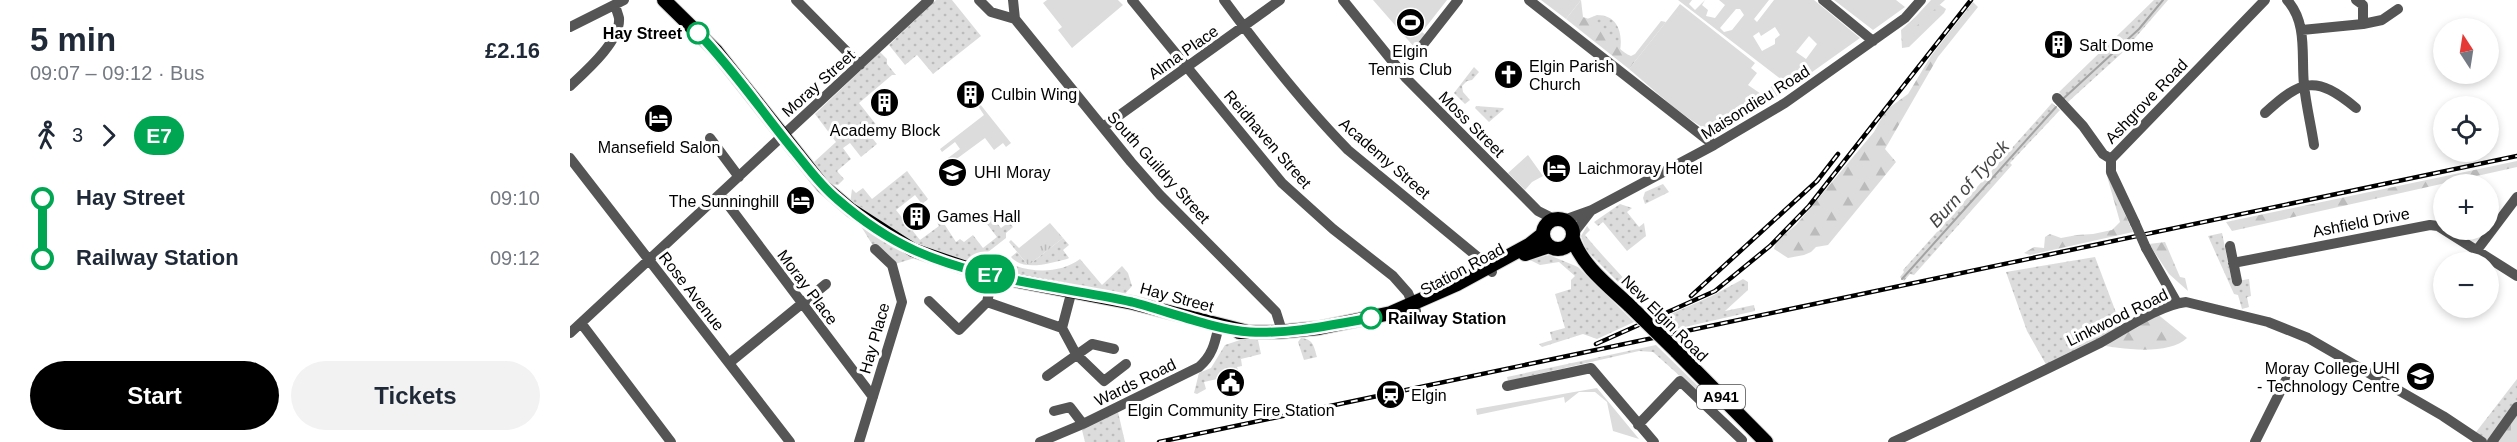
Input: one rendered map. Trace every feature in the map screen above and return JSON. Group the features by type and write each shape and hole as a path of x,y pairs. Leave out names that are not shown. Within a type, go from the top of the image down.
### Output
{"main road":[{"name":"Hay Street","path":"664,0 712,47 830,193 892,237 924,254 1013,280 1071,294 1133,303 1218,328"},
{"name":"New Elgin Road","path":"1552,233 1572,227 1576,247 1592,268"},
{"name":"Station Road","path":"1218,328 1248,332 1319,328 1414,308 1532,251 1552,233 1569,245 1573,237"},
{"name":"New Elgin Road","path":"1552,233 1592,268 1766,442"}],"street":[{"path":"796,0 860,65"},
{"name":"Moray Street","path":"570,333 929,0"},
{"path":"979,0 988,10 1016,19"},
{"name":"Reidhaven Street","path":"1132,0 1282,183 1333,229 1393,276 1403,286 1414,308"},
{"name":"Academy Street","path":"1224,0 1291,88 1348,150 1491,270"},
{"name":"Alma Place","path":"1103,127 1280,0"},
{"name":"Moss Street","path":"1343,0 1406,78 1538,211 1552,233"},
{"path":"1418,51 1458,0"},
{"path":"1529,0 1714,145"},
{"path":"1823,0 1874,41"},
{"name":"Maisondieu Road","path":"1552,233 1714,145 1792,99 1874,41 1909,14 1921,0"},
{"name":"Ashgrove Road","path":"2177,303 2146,249 2111,172 2111,159 2265,0"},
{"path":"2287,0 2294,9 2302,30 2304,85 2314,145"},
{"path":"2356,0 2363,5 2363,24"},
{"name":"South Guildry Street","path":"996,14 1013,1 1016,19 1103,127 1160,195 1276,312 1282,331"},
{"path":"570,27 619,2 619,20 615,34 598,58 570,86"},
{"path":"2302,30 2382,21 2398,9"},
{"path":"2265,113 2288,92 2304,85 2330,88 2356,108"},
{"path":"2057,98 2083,126 2103,154 2111,159"},
{"path":"710,138 739,177"},
{"name":"Rose Avenue","path":"570,158 790,442"},
{"name":"Moray Place","path":"720,194 873,397"},
{"path":"2477,250 2517,197"},
{"name":"Maisondieu Road","path":"1573,237 1578,226 1592,210"},
{"name":"Ashfield Drive","path":"2233,263 2430,225 2438,226 2517,276"},
{"path":"2230,246 2237,281"},
{"name":"Hay Place","path":"859,442 902,302 892,265 875,249"},
{"path":"729,363 826,284"},
{"path":"929,301 959,330 987,302 991,285"},
{"path":"1062,328 1071,294"},
{"path":"987,302 1062,328 1076,354 1104,381 1126,364"},
{"name":"Linkwood Road","path":"1893,442 2177,303 2197,303 2268,322 2308,338 2443,416 2482,442"},
{"path":"581,323 671,442"},
{"name":"Wards Road","path":"1040,442 1083,424 1200,366 1214,349 1218,328"},
{"path":"1047,376 1092,344 1114,349"},
{"path":"1507,386 1591,368 1654,442"},
{"path":"2255,442 2286,380"},
{"path":"1638,425 1680,381 1742,440 1741,442"},
{"path":"1053,411 1070,407 1083,424"},
{"path":"2492,442 2517,407"}],"green space":[{"path":"936,0 952,0 981,36 933,74 917,55 905,65 889,45"},
{"path":"1047,0 1118,0 1123,5 1072,48 1058,30 1062,27 1043,3"},
{"name":"Elgin Tennis Club","path":"1373,0 1447,0 1422,32 1426,35 1415,48"},
{"path":"1541,0 1581,0 1566,19"},
{"path":"1581,0 1583,17 1597,25 1619,48 1631,56 1661,21 1666,22 1629,69 1566,19"},
{"path":"1678,0 1692,0 1689,4 1695,10 1705,0 1702,5 1708,10 1706,16 1715,18 1725,5 1719,0 1769,0 1754,19 1757,22 1774,0 1814,0 1860,38 1791,87","holes":["1736,9 1740,9 1744,15 1732,30 1724,32 1720,28","1775,27 1780,35 1775,39 1775,44 1762,51 1753,36 1759,32 1761,36","1809,36 1817,44 1806,59 1796,52"]},
{"path":"1834,0 1896,0 1905,7 1873,30"},
{"path":"1931,0 1945,0 1911,31 1907,26"},
{"path":"2154,0 2168,0 2122,53 2068,102 2059,92"},
{"path":"1973,2 1978,7 1938,57 1885,149 1896,162 1828,245 1816,247 1804,255 1788,258 1774,249 1776,242 1796,225 1874,132 1886,110 1908,94 1931,56"},
{"path":"1680,4 1755,63 1751,68 1757,73 1748,85 1764,96 1773,84 1778,88 1782,83 1789,89 1717,133 1698,125 1673,106 1629,69"},
{"path":"1940,5 1946,9 1944,13 1909,47 1902,48 1901,30 1927,7"},
{"path":"1597,15 1610,18 1618,26 1621,38 1620,51 1582,21"},
{"path":"880,52 896,75 892,75 859,103 878,127 869,134 877,144 861,157 850,143 843,148 851,159 837,171 844,179 838,185 830,184 814,162 836,142 815,114"},
{"path":"1474,67 1479,72 1462,86 1463,92 1470,100 1465,104 1454,93"},
{"path":"2052,103 2060,110 2010,163 2012,165 1914,275 1910,274 1904,281 1900,277 1903,270"},
{"path":"980,104 1011,143 1006,147 1003,143 994,150 985,138 951,163 948,158 960,149 955,142 942,152 940,149 984,115 978,106"},
{"path":"1476,106 1504,109 1489,122 1475,108"},
{"path":"1528,155 1543,176 1532,182 1525,190 1508,173"},
{"path":"2517,161 2517,167 2486,174 2455,174"},
{"path":"2105,169 2133,232 2030,255 2024,253 2034,247 2044,248 2045,237 2050,234 2061,238 2093,234 2112,230 2120,222"},
{"path":"907,171 928,199 922,204 915,195 896,210 920,240 939,226 937,222 941,219 956,242 960,239 964,242 973,235 983,248 997,237 984,220 990,215 1001,228 1009,222 1013,227 1006,233 1006,238 988,252 998,264 1003,260 1021,268 1052,270 1080,259 1102,285 1122,266 1128,273 1132,286 1123,296 977,265 909,241 850,204 852,189 856,193 863,188 872,199"},
{"path":"2433,179 2433,186 2232,231 2226,222"},
{"path":"1663,184 1669,192 1645,204 1643,198 1645,192"},
{"path":"1620,204 1632,208 1627,212 1639,227 1644,223 1646,236 1627,251 1603,222 1598,226 1594,222"},
{"path":"851,210 924,255 892,265 875,249"},
{"path":"1050,223 1063,238 1027,264 1009,242 1011,240 1019,248"},
{"path":"1587,226 1590,230 1585,235 1641,297 1637,301 1586,250 1581,236"},
{"path":"2222,233 2232,282 2249,279 2251,296 2247,297 2249,307 2242,309 2238,295 2234,294 2208,236"},
{"path":"1063,238 1069,245 1063,250 1069,258 1067,259 1030,265 1016,262 1011,257 1017,252 1027,264 1030,264"},
{"path":"2165,242 2180,277 2185,278 2188,291 2169,274 2149,244"},
{"path":"1549,255 1578,267 1634,322 1597,339 1583,334 1542,347 1539,344 1552,340 1550,332 1565,328 1555,294 1571,289 1571,280 1575,276 1559,262 1540,265 1530,260"},
{"path":"2095,257 2123,331 2048,368 2027,331 2006,272"},
{"path":"1743,279 1748,282 1748,290 1725,311 1754,305 1755,311 1667,331 1657,320 1712,296"},
{"path":"2156,313 2187,338 2179,344 2168,347 2143,350 2096,344"},
{"path":"1301,338 1311,342 1317,357 1304,360 1298,342"},
{"path":"1240,340 1258,340 1261,354 1241,359 1242,366 1237,367 1239,374 1204,382 1206,389 1197,394 1194,393 1199,373 1211,368 1225,345"},
{"path":"1656,345 1703,391 1700,394 1653,352 1639,351 1508,381 1507,377"},
{"path":"2517,379 2517,407 2492,442 2482,442 2473,436"},
{"path":"1597,388 1639,439 1613,431 1607,402 1595,392 1579,392 1565,403 1564,397 1477,415 1476,409"},
{"path":"2517,407 2517,442 2492,442"},
{"path":"1118,412 1125,442 1085,442 1082,430"}],"waterway":[{"name":"Burn of Tyock","path":"2064,98 2139,29 2163,0"},
{"name":"Burn of Tyock","path":"1902,279 2056,107"}],"railway":[{"path":"1596,344 1715,291 1770,246 1809,206 1971,0"},
{"path":"1691,296 1817,181 1838,154"},
{"path":"1159,442 2517,156"}],"bus line":[{"name":"E7","path":"698,33 732,71 823,186 851,210 913,250 966,268 1013,280 1041,283 1133,303 1248,332 1319,328 1371,318"}],"place":[{"name":"Elgin Tennis Club","path":"1410,23"},
{"name":"Hay Street","path":"698,33"},
{"name":"Salt Dome","path":"2058,45"},
{"name":"Elgin Parish Church","path":"1508,75"},
{"name":"Culbin Wing","path":"970,94"},
{"name":"Academy Block","path":"885,102"},
{"name":"Mansefield Salon","path":"659,119"},
{"name":"Laichmoray Hotel","path":"1557,168"},
{"name":"UHI Moray","path":"953,172"},
{"name":"The Sunninghill","path":"800,201"},
{"name":"Games Hall","path":"916,216"},
{"name":"Railway Station","path":"1371,318"},
{"name":"Moray College UHI - Technology Centre","path":"2421,377"},
{"name":"Elgin Community Fire Station","path":"1231,382"},
{"name":"Elgin","path":"1390,395"}]}
